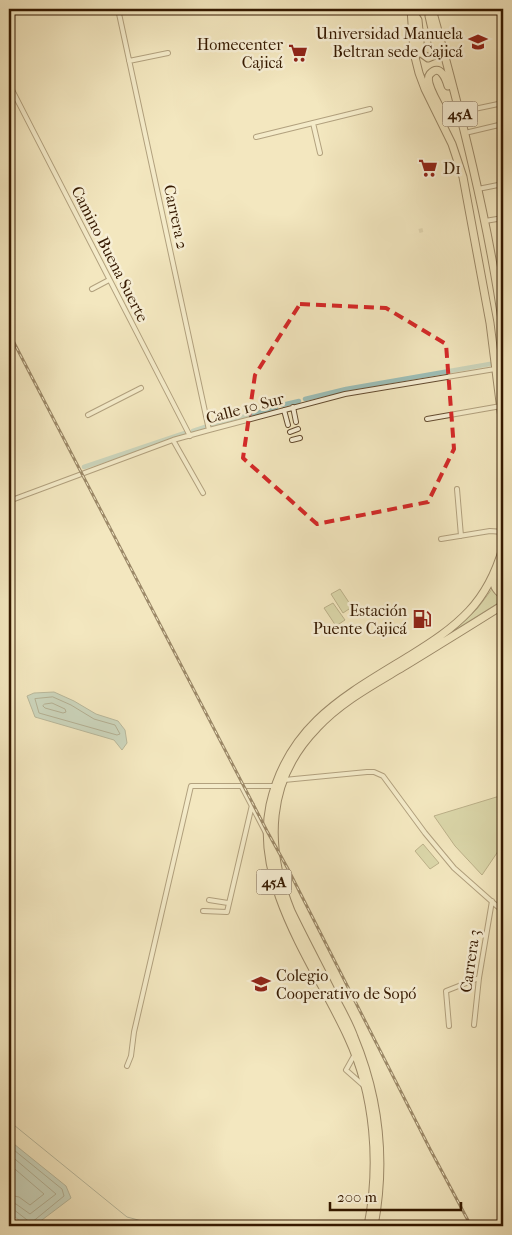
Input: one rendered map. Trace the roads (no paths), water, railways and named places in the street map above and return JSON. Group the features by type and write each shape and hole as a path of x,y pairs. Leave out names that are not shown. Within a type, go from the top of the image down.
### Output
{"highway":[{"path":"412,9 418,20 421,53 428,58 437,51 427,9"},
{"name":"45A","path":"412,9 414,53 419,73 452,144 464,177 479,254 503,426"},
{"name":"45A","path":"432,9 478,189 503,327"},
{"path":"444,127 444,116 429,84 428,78 430,74 437,71 444,74 453,102 459,109"},
{"name":"45A","path":"368,1226 372,1203 374,1158 370,1116 364,1086 355,1054 348,1038 283,907 273,878 268,855 268,816 275,786 288,756 310,726 352,691 428,644 453,626 477,602 495,572 503,548"},
{"path":"495,572 494,586 503,595"},
{"name":"45A","path":"374,1226 380,1180 380,1153 376,1114 367,1072 354,1035 291,911 279,877 274,843 274,828 279,794 290,766 308,738 336,711 364,691 503,605"},
{"path":"481,619 503,609"}],"street":[{"name":"Carrera 2","path":"118,9 209,430"},
{"path":"129,61 168,53"},
{"name":"Camino Buena Suerte","path":"9,84 190,436"},
{"path":"459,109 503,103"},
{"path":"256,137 370,109"},
{"path":"313,123 320,153"},
{"path":"465,133 503,124"},
{"path":"478,189 503,184"},
{"path":"485,221 503,218"},
{"path":"92,289 109,280"},
{"name":"Calle 10 Sur","path":"9,501 174,440 209,430 345,394 495,369"},
{"path":"88,415 140,388"},
{"path":"427,419 500,406"},
{"path":"284,410 287,423 296,420 293,408"},
{"path":"290,432 298,430"},
{"path":"292,440 300,438"},
{"path":"174,440 203,493"},
{"path":"457,489 461,536"},
{"path":"441,539 490,531 503,532"},
{"path":"284,780 367,772 374,772 383,776 425,833 454,868 503,910"},
{"path":"127,1066 131,1056 134,1032 191,786 275,786"},
{"path":"242,787 267,834"},
{"path":"203,911 226,912 252,805"},
{"path":"209,900 228,902"},
{"name":"Carrera 3","path":"474,1025 479,978 492,901"},
{"path":"449,1026 446,991 479,978"},
{"path":"355,1054 345,1071 364,1086"},
{"path":"501,1206 503,1210"}],"water":[{"path":"54,692 96,714 118,721 125,730 127,743 122,750 114,740 35,717 27,696 34,693"},
{"path":"9,1140 66,1186 71,1198 34,1226 26,1226 9,1212"}],"waterway":[{"path":"305,399 346,389 490,364"},
{"path":"282,405 299,401"},
{"path":"212,424 276,408"},
{"path":"193,431 205,427"},
{"path":"84,467 185,433"},
{"path":"9,1121 127,1217 152,1226"}],"tunnel":[{"path":"419,231 423,230"}],"railway":[{"path":"9,333 288,869 471,1226"}],"place":[{"name":"Universidad Manuela Beltran sede Cajicá","path":"478,42"},
{"name":"Homecenter Cajicá","path":"298,53"},
{"name":"D1","path":"428,168"},
{"name":"Estación Puente Cajicá","path":"422,619"},
{"name":"Colegio Cooperativo de Sopó","path":"261,984"}]}
